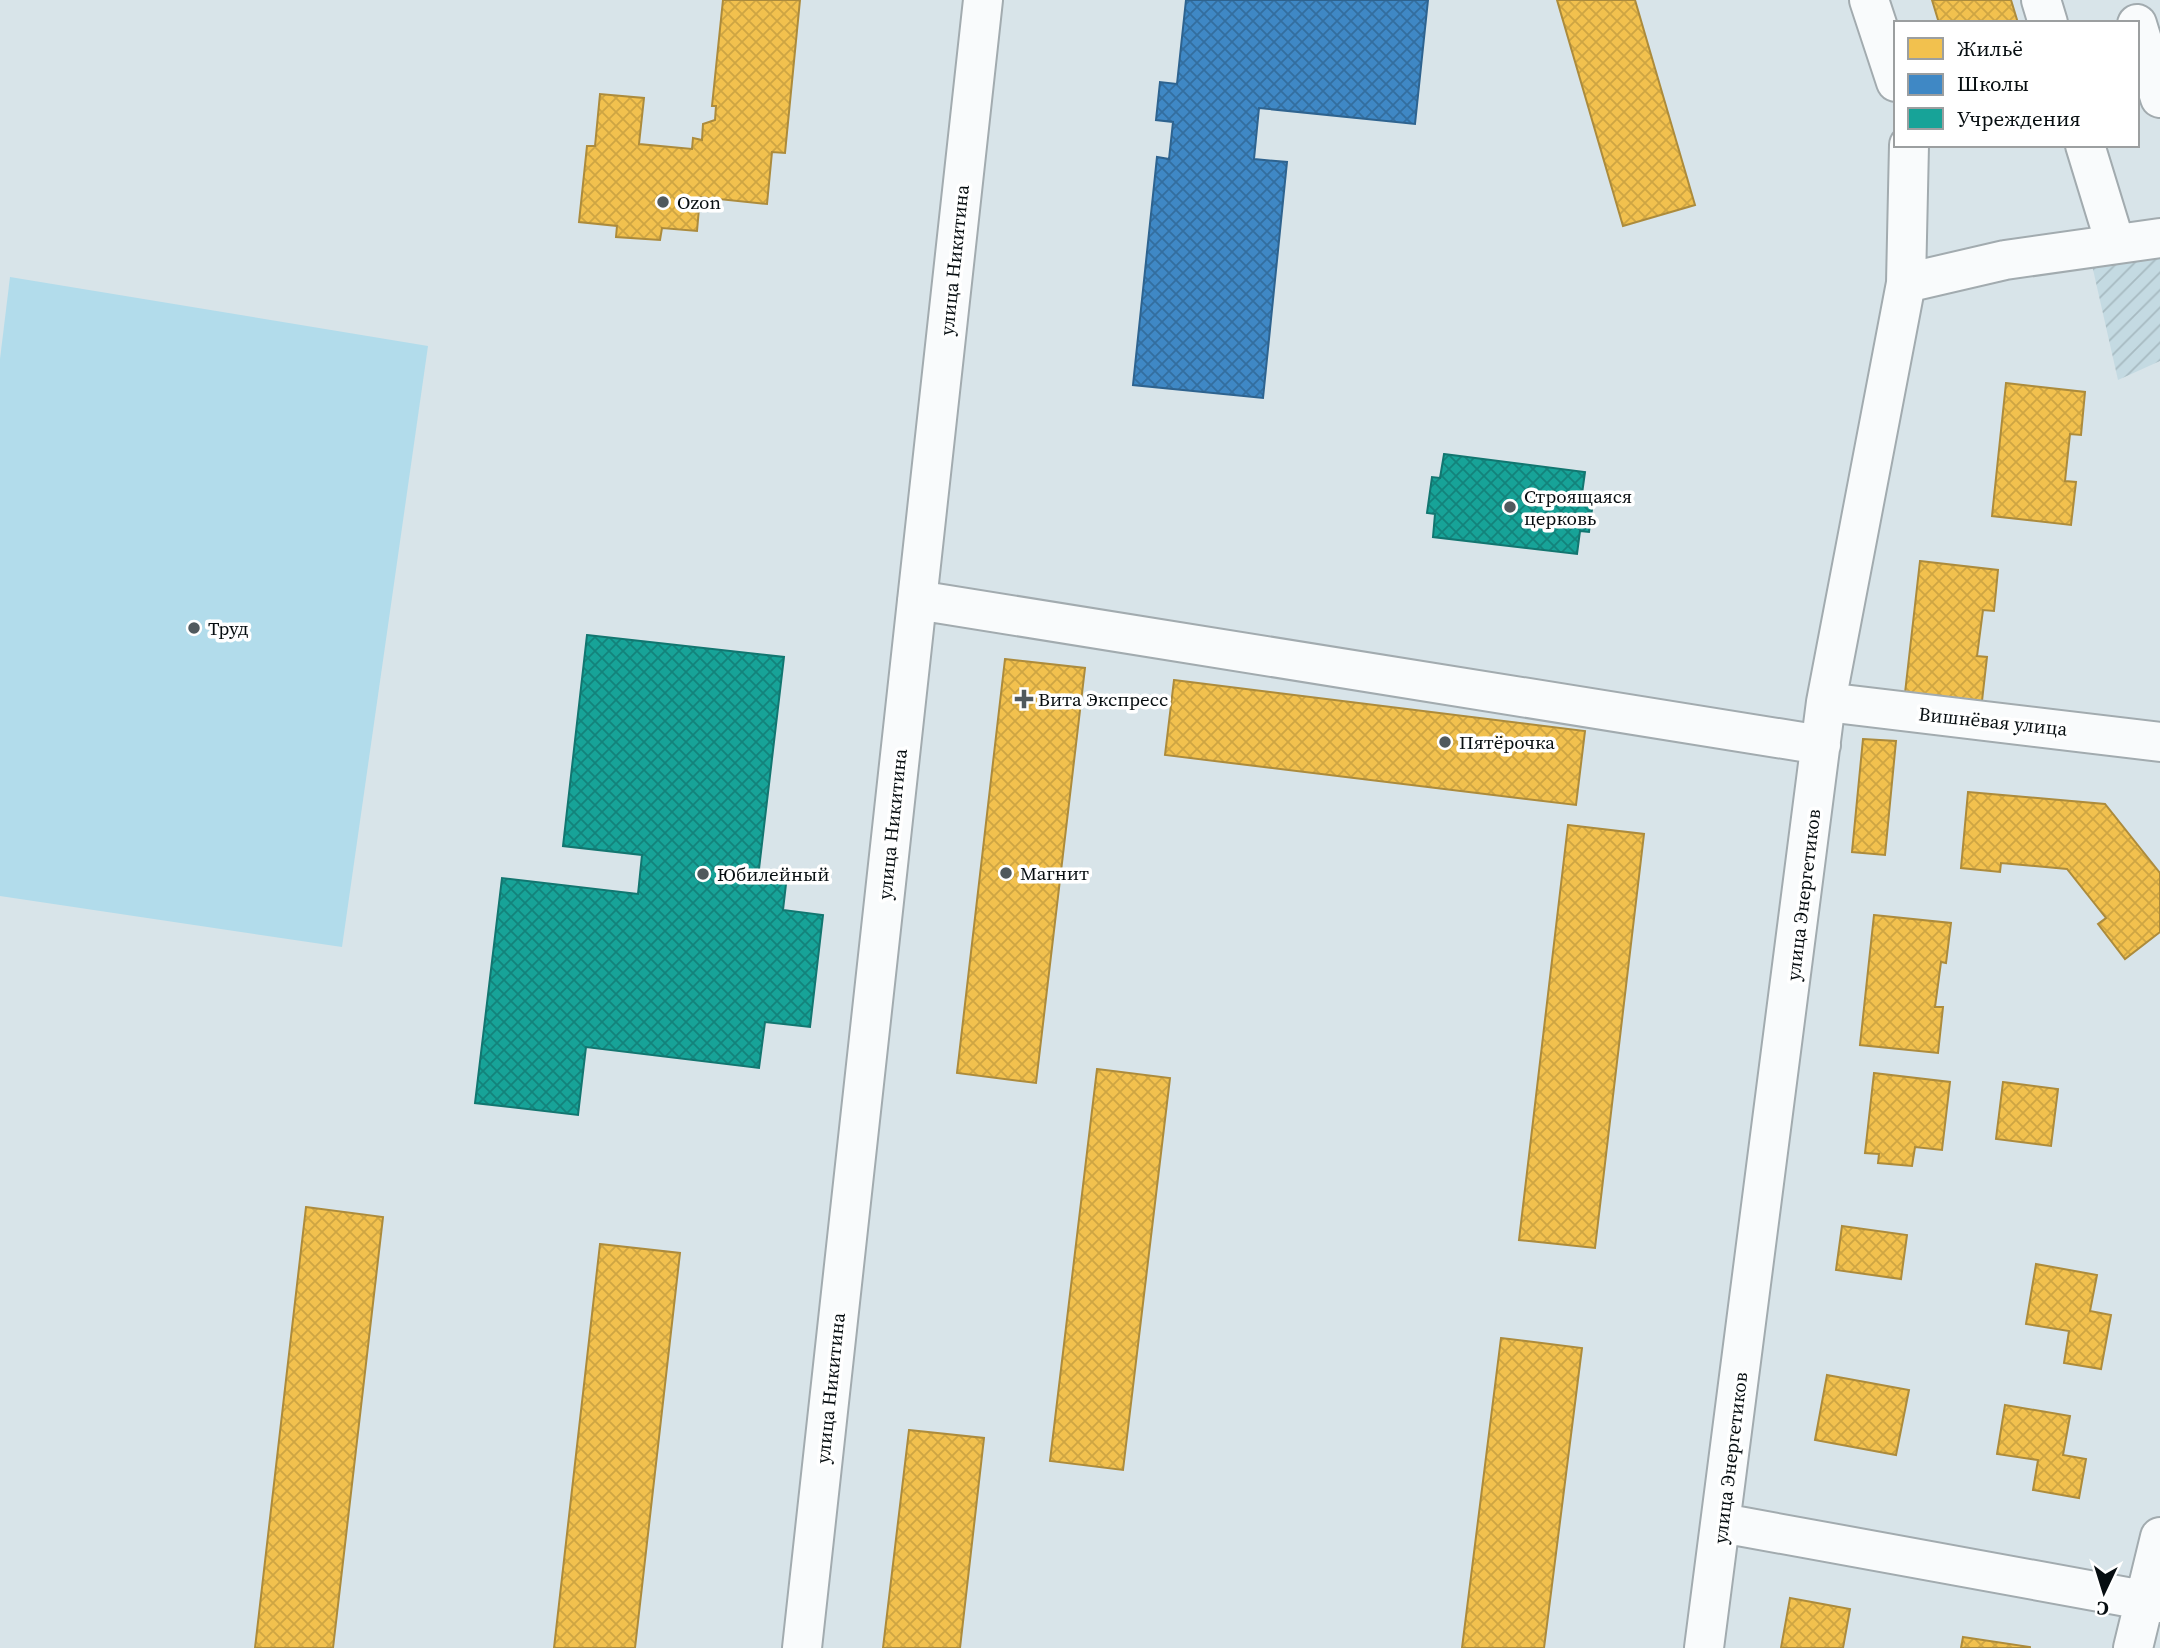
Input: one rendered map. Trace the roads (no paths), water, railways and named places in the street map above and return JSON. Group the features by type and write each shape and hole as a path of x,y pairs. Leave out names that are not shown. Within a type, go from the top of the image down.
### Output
{"street":[{"name":"улица Никитина","path":"802,1648 983,0"},
{"path":"1870,0 1894,76"},
{"path":"2041,0 2047,21"},
{"path":"2130,0 2136,21"},
{"path":"2139,30 2160,98"},
{"name":"улица Энергетиков","path":"1704,1648 1826,702 1906,283 1909,147"},
{"path":"2086,147 2115,243"},
{"path":"1906,283 2005,260 2160,238"},
{"path":"917,600 1821,745"},
{"name":"Вишнёвая улица","path":"1826,702 2146,738 2160,743"},
{"path":"1722,1523 2153,1602"},
{"path":"2133,1648 2153,1602 2160,1537"}],"place":[{"name":"Ozon","path":"663,202"},
{"name":"Строящаяся церковь","path":"1510,507"},
{"name":"Труд","path":"194,628"},
{"name":"Вита Экспресс","path":"1024,699"},
{"name":"Пятёрочка","path":"1445,742"},
{"name":"Магнит","path":"1006,873"},
{"name":"Юбилейный","path":"703,874"}]}
